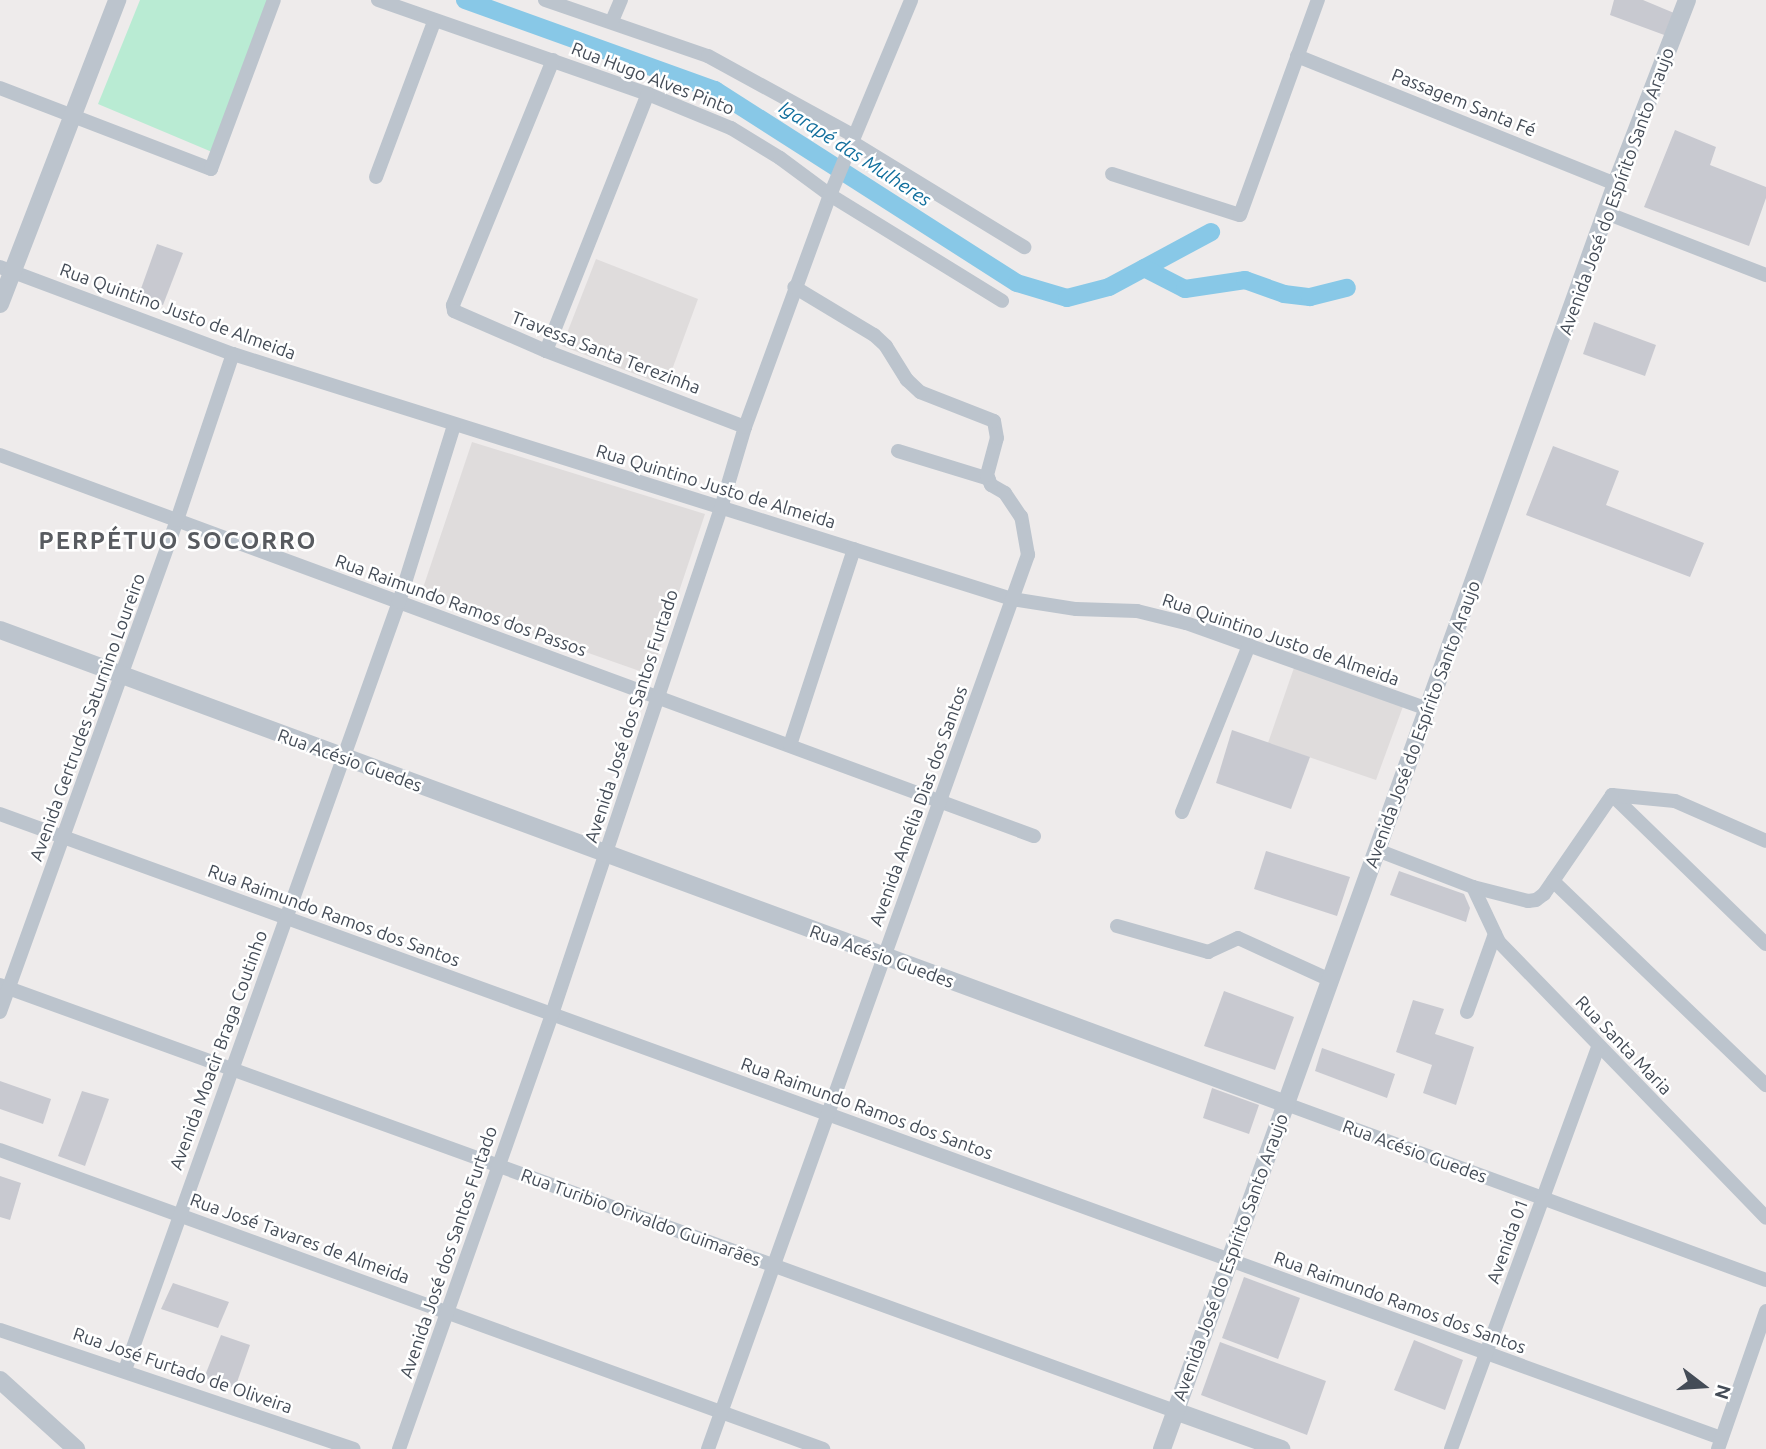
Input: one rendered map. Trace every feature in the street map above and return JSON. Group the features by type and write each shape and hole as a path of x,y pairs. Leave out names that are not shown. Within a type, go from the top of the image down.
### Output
{"street":[{"path":"0,304 6,269 74,116 117,0"},
{"path":"0,88 211,169 274,0"},
{"name":"Rua Hugo Alves Pinto","path":"378,0 434,22 554,60 648,94 731,128 832,189 1002,301"},
{"name":"Rua Hugo Alves Pinto","path":"545,0 708,56 1024,247"},
{"path":"612,21 621,0"},
{"name":"Avenida José dos Santos Furtado","path":"399,1449 552,1014 721,508 745,427 794,287 911,0"},
{"path":"1112,174 1240,215 1318,0"},
{"name":"Avenida José do Espírito Santo Araujo","path":"1161,1449 1616,184 1687,0"},
{"path":"376,177 434,22"},
{"name":"Passagem Santa Fé","path":"1297,56 1616,184"},
{"name":"Travessa Santa Terezinha","path":"554,60 453,305 454,311 546,351 745,427"},
{"path":"546,351 648,94"},
{"path":"1606,213 1766,275"},
{"name":"Rua Quintino Justo de Almeida","path":"6,269 233,354 1012,599 1076,609 1137,611 1186,623 1428,709"},
{"path":"794,287 874,335 886,346 907,380 920,393 994,421 997,438 987,475 989,479"},
{"name":"Avenida Gertrudes Saturnino Loureiro","path":"0,1012 4,987 65,837 233,354"},
{"name":"Avenida Moacir Braga Coutinho","path":"125,1370 399,602 454,425"},
{"path":"898,452 989,479"},
{"name":"Rua Raimundo Ramos dos Passos","path":"0,455 1034,836"},
{"name":"Avenida Amélia Dias dos Santos","path":"708,1449 1028,555 1021,517 1005,493 991,485 989,479"},
{"path":"790,745 854,549"},
{"name":"Rua Acésio Guedes","path":"0,630 605,855 1766,1280"},
{"path":"1182,812 1249,645"},
{"path":"1377,850 1473,887 1528,901 1544,894 1612,795"},
{"path":"1612,795 1675,802 1766,841"},
{"path":"1612,795 1766,944"},
{"name":"Rua Raimundo Ramos dos Santos","path":"0,814 1486,1353 1719,1444"},
{"path":"1553,881 1766,1085"},
{"name":"Rua Santa Maria","path":"1473,887 1499,942 1766,1218"},
{"path":"1117,926 1208,953 1238,938 1330,980"},
{"path":"1467,1012 1495,934"},
{"name":"Rua Turibio Orivaldo Guimarães","path":"4,987 1281,1449"},
{"name":"Avenida 01","path":"1451,1449 1598,1047"},
{"name":"Rua José Tavares de Almeida","path":"0,1150 823,1449"},
{"path":"1719,1444 1766,1311"},
{"name":"Rua José Furtado de Oliveira","path":"0,1330 353,1449"},
{"path":"0,1380 76,1449"}],"shaded area":[{"path":"596,259 698,299 666,386 562,346"},
{"path":"472,442 705,514 651,675 421,594"},
{"path":"1296,662 1405,701 1376,780 1268,743"}],"green space":[{"path":"140,0 270,0 212,152 98,104"}],"building":[{"path":"1614,0 1643,0 1674,13 1667,36 1610,15"},
{"path":"1675,130 1716,147 1710,165 1766,187 1766,198 1749,246 1644,207"},
{"path":"157,244 183,253 163,305 138,297"},
{"path":"1594,322 1656,345 1645,376 1583,354"},
{"path":"1553,446 1619,471 1606,505 1704,543 1690,577 1526,515"},
{"path":"1232,730 1310,757 1291,809 1216,783"},
{"path":"1266,851 1350,877 1337,916 1254,889"},
{"path":"1399,871 1464,894 1470,908 1466,922 1390,895"},
{"path":"1224,991 1294,1017 1275,1070 1204,1046"},
{"path":"1413,1000 1444,1009 1435,1034 1474,1047 1456,1105 1423,1093 1432,1065 1396,1052"},
{"path":"1322,1048 1395,1074 1387,1098 1315,1071"},
{"path":"0,1081 51,1099 43,1124 0,1109"},
{"path":"1212,1088 1259,1105 1249,1134 1203,1118"},
{"path":"82,1091 109,1099 85,1166 58,1156"},
{"path":"0,1176 21,1183 10,1220 0,1217"},
{"path":"1244,1277 1300,1298 1278,1359 1222,1338"},
{"path":"173,1283 229,1302 218,1328 161,1309"},
{"path":"221,1335 250,1345 235,1388 204,1378"},
{"path":"1414,1340 1463,1360 1445,1410 1394,1390"},
{"path":"1220,1342 1326,1381 1307,1435 1201,1395"}],"waterway":[{"name":"Igarapé das Mulheres","path":"465,0 715,90 1017,283 1067,298 1109,287 1211,232"},
{"path":"1144,268 1185,289 1245,280 1284,294 1310,297 1347,288"}],"district":[{"name":"PERPÉTUO SOCORRO","path":"178,541"}]}
